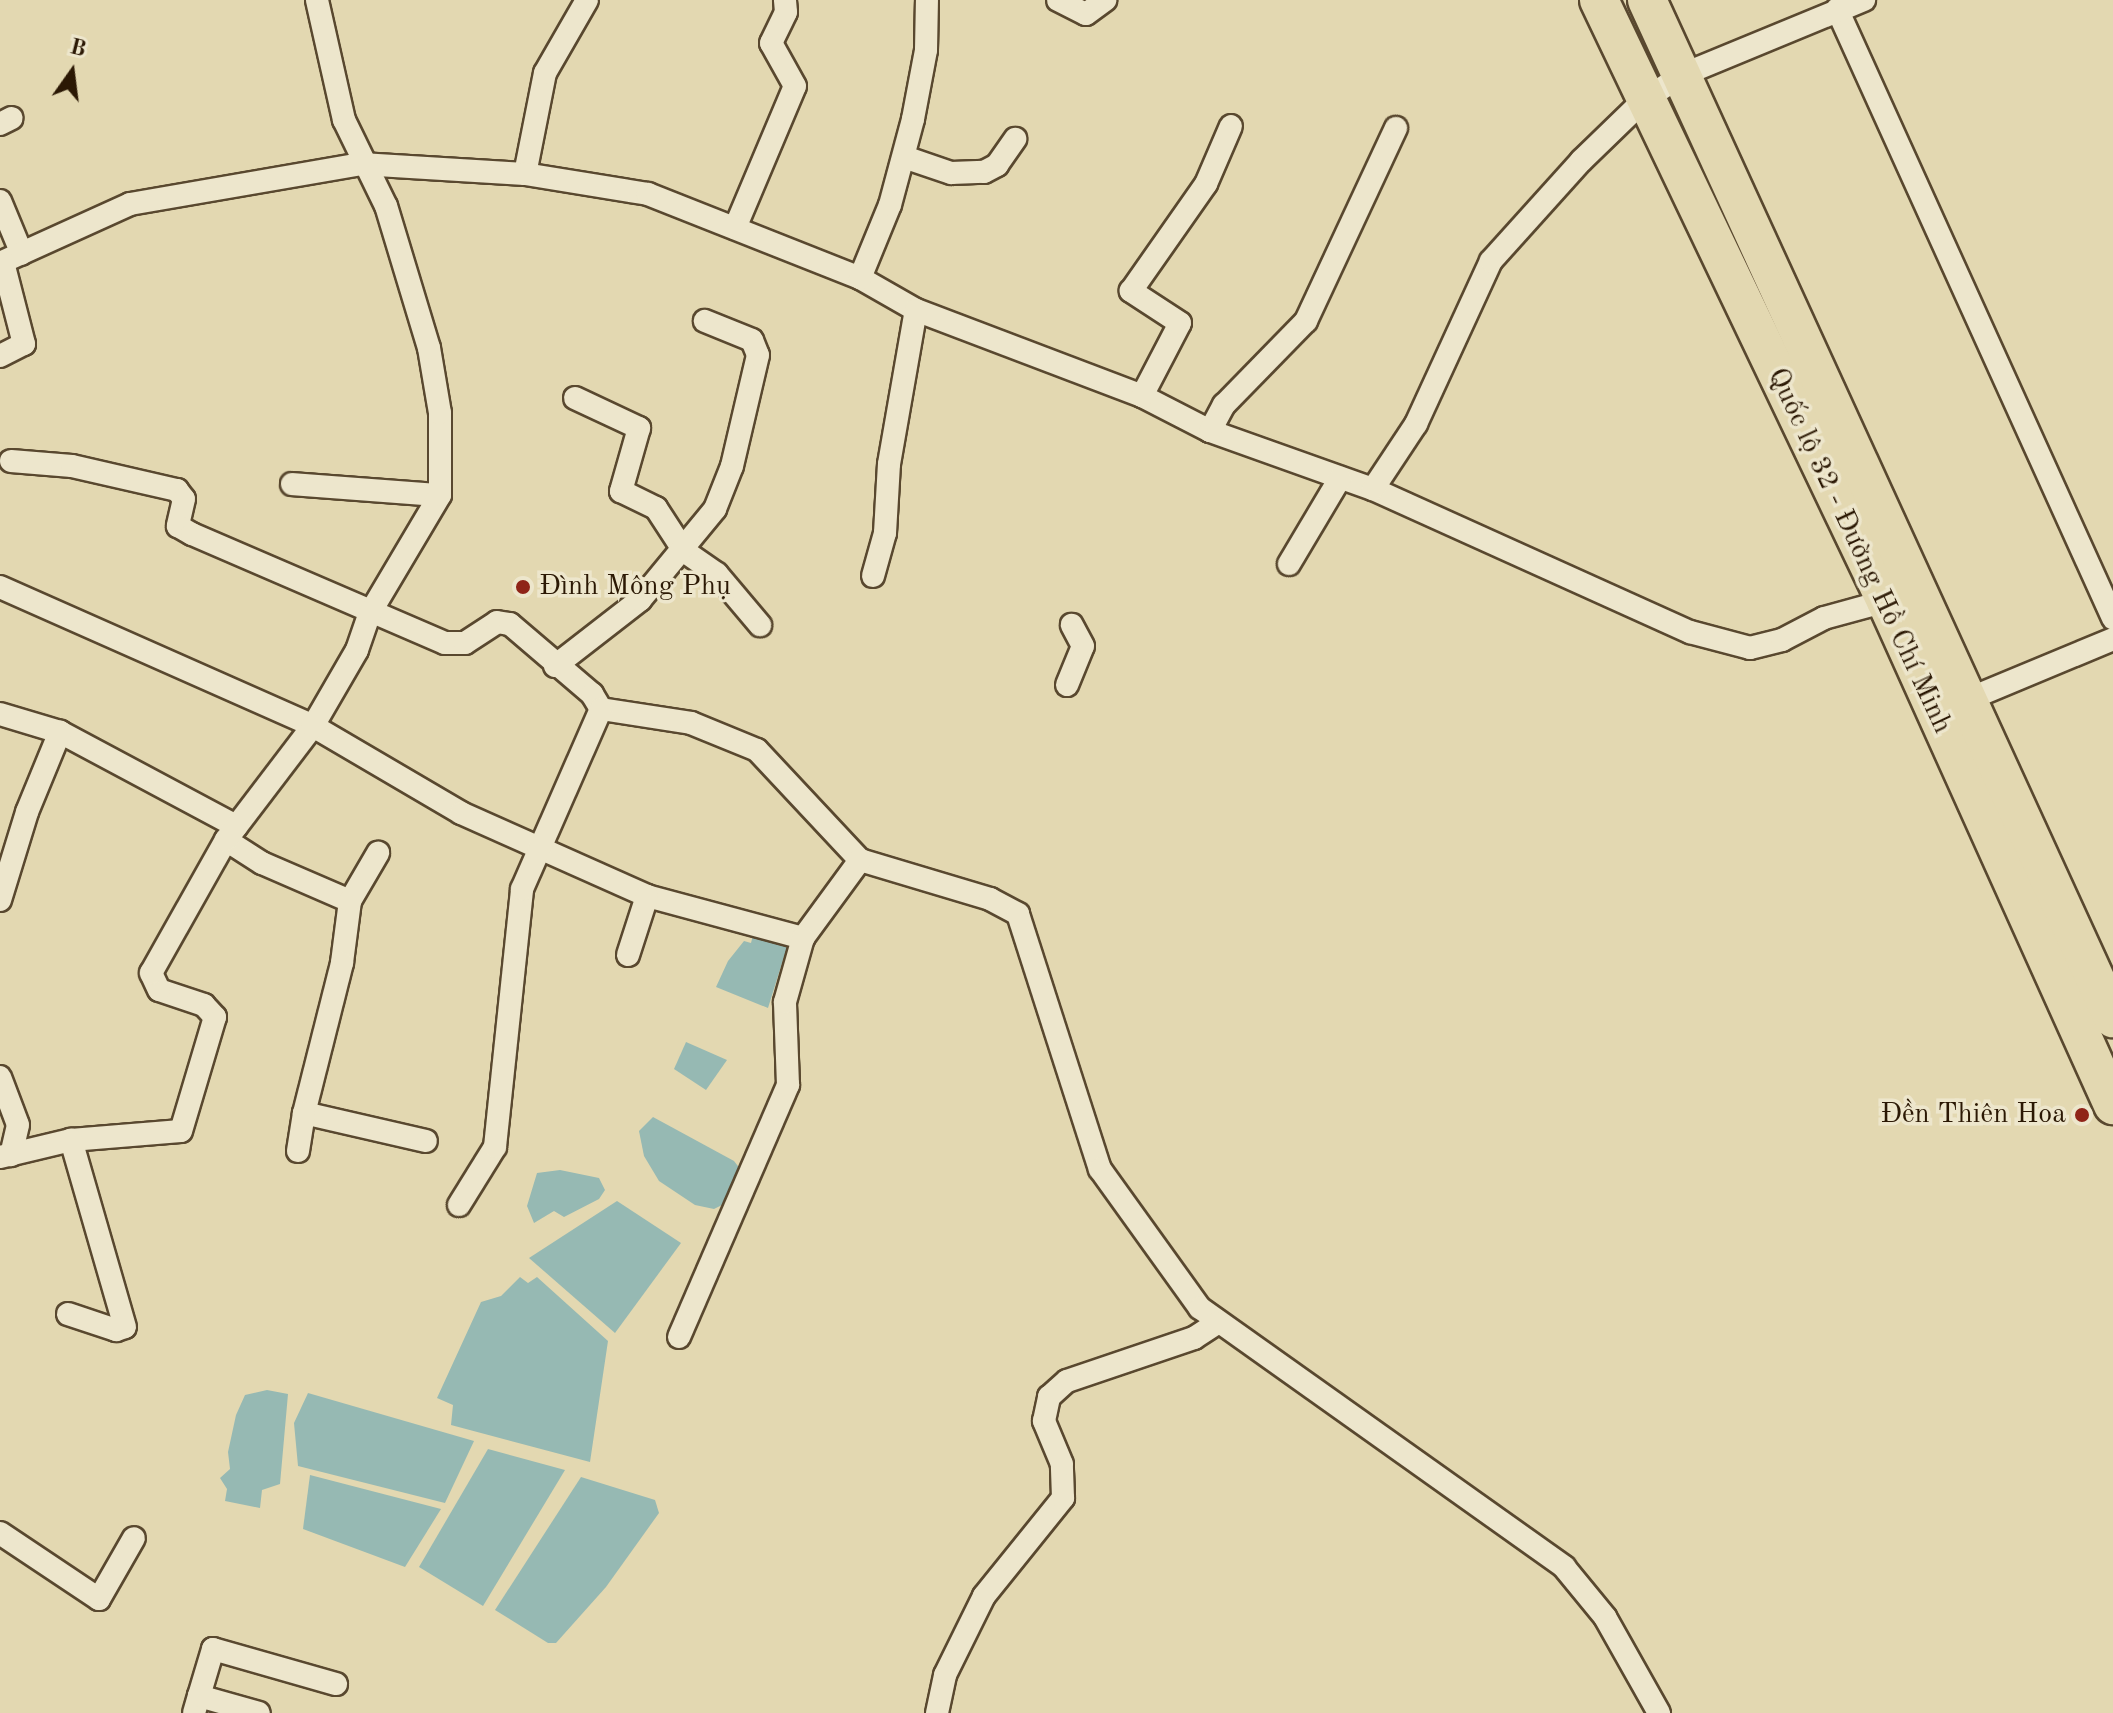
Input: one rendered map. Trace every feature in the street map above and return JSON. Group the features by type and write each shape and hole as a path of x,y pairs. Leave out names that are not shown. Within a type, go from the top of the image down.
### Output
{"highway":[{"name":"Quốc lộ 32 - Đường Hồ Chí Minh","path":"1599,0 1644,100 1886,601 2113,1105"},
{"name":"Quốc lộ 32 - Đường Hồ Chí Minh","path":"1647,0 2113,1018"}],"street":[{"path":"6,1156 71,1140 181,1131 215,1017 204,1005 159,990 151,973 231,833 313,726 357,650 370,613 440,495 440,413 429,348 386,206 361,164 344,120 317,0"},
{"path":"525,174 545,73 587,0"},
{"path":"735,228 795,86 771,43 786,12 785,0"},
{"path":"860,278 904,157 926,50 927,0"},
{"path":"1058,0 1086,14 1105,0"},
{"path":"1373,489 1416,424 1491,261 1548,194 1644,100 1682,75 1864,0"},
{"path":"1837,9 2113,618"},
{"path":"1142,396 1180,323 1129,297 1206,184 1231,126"},
{"path":"1210,431 1224,405 1306,321 1396,128"},
{"path":"904,157 951,173 984,172 997,165 1015,139"},
{"path":"8,260 130,204 361,164 525,174 648,194 860,278 916,310 1142,396 1210,431 1373,489 1521,559 1724,643 1750,648 1782,640 1824,618 1886,601"},
{"path":"0,201 24,344 0,356"},
{"path":"873,576 885,533 889,464 916,310"},
{"path":"555,666 622,618 684,551 715,509 732,466 758,355 752,340 705,321"},
{"path":"575,398 639,428 621,491 656,508 684,551 717,574 760,625"},
{"path":"11,461 72,466 169,486 184,499 181,528 370,613 454,644 503,621 592,694 601,709"},
{"path":"1289,564 1340,478"},
{"path":"292,484 440,495"},
{"path":"0,587 313,726 414,790 647,896 803,938"},
{"path":"1067,685 1083,646 1072,625"},
{"path":"1969,699 2113,639"},
{"path":"459,1205 495,1147 515,919 538,847 601,709"},
{"path":"601,709 691,723 757,750 860,860 990,899 1018,914 1100,1169 1189,1294 1217,1323 1535,1541 1564,1567 1605,1617 1659,1713"},
{"path":"0,714 60,732 231,833 262,863 350,901"},
{"path":"0,900 27,812 60,732"},
{"path":"298,1151 304,1113 342,963 350,901 378,853"},
{"path":"679,1337 788,1085 785,1002 803,938 860,860"},
{"path":"628,955 647,896"},
{"path":"0,1077 18,1125 6,1156"},
{"path":"304,1113 426,1141"},
{"path":"68,1314 116,1330 125,1327 71,1140"},
{"path":"937,1713 945,1675 984,1596 1063,1498 1062,1464 1044,1421 1049,1397 1067,1381 1194,1338 1217,1323"},
{"path":"0,1533 99,1599 134,1538"},
{"path":"259,1713 196,1705 213,1649 336,1684"}],"water":[{"path":"753,935 788,944 768,1008 716,987 728,961 744,941 751,943"},
{"path":"686,1042 727,1060 706,1090 674,1069"},
{"path":"653,1117 734,1161 741,1170 724,1204 714,1209 695,1205 659,1181 644,1156 639,1131"},
{"path":"560,1170 599,1178 605,1190 599,1199 564,1217 554,1211 534,1223 527,1206 537,1173"},
{"path":"617,1201 681,1243 615,1333 529,1258"},
{"path":"520,1277 528,1283 537,1277 608,1341 590,1462 451,1425 453,1405 437,1398 481,1302 501,1296"},
{"path":"267,1390 288,1394 280,1484 262,1490 260,1508 225,1501 227,1489 220,1478 230,1469 228,1452 236,1415 245,1395"},
{"path":"308,1393 474,1441 445,1503 298,1466 294,1423"},
{"path":"488,1449 565,1470 483,1606 419,1567"},
{"path":"310,1475 441,1509 405,1567 303,1529"},
{"path":"581,1477 655,1500 659,1513 606,1587 556,1643 548,1643 495,1610"}],"place":[{"name":"Đình Mông Phụ","path":"523,587"},
{"name":"Đền Thiên Hoa","path":"2082,1115"}]}
